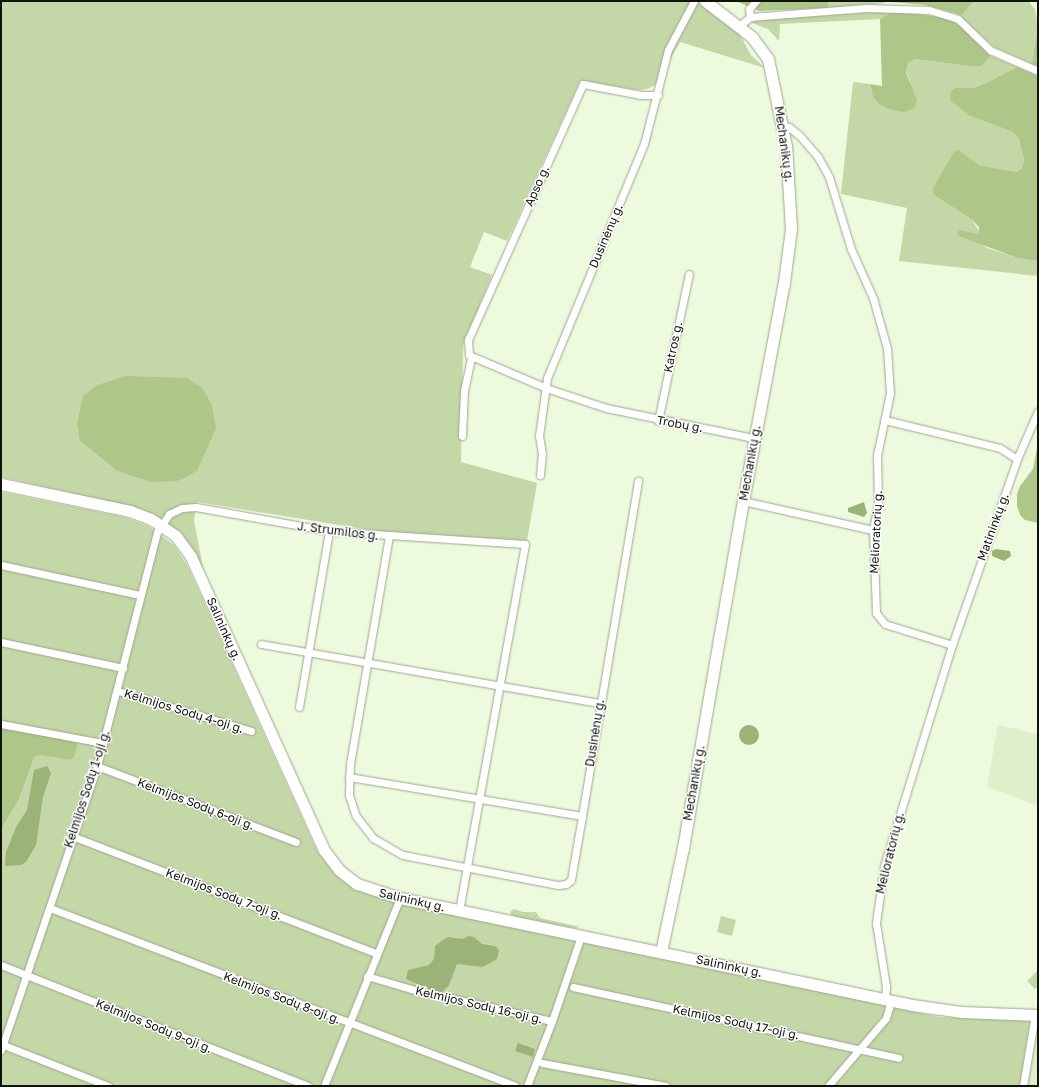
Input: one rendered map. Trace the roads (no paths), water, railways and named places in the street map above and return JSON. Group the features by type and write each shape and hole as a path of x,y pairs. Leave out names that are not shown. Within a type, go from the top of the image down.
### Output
{"main road":[{"name":"Mechanikų g.","path":"661,952 683,848 754,438 790,246 792,213 783,126 768,59 760,46 739,26 705,1"},
{"name":"Salininkų g.","path":"1,484 130,511 161,526 176,536 191,557 324,850 339,870 357,884 400,898 888,1000 954,1012 1036,1015"}],"street":[{"name":"Dusinėnų g.","path":"540,475 542,454 539,436 547,378 644,144 658,95 668,50 694,1"},
{"path":"750,17 750,9 756,1"},
{"path":"739,26 750,17 872,8 929,10 958,19 990,50 1038,71"},
{"name":"Apso g.","path":"462,436 464,392 471,358 468,350 468,340 584,84 641,95 658,95"},
{"name":"Melioratorių g.","path":"783,126 790,127 799,135 824,166 851,249 873,298 887,348 890,370 890,393 877,455 878,504 873,530 874,602 880,619 895,628 952,644 884,866 876,923 888,1000 886,1018 828,1086"},
{"name":"Katros g.","path":"658,420 689,274"},
{"path":"471,358 546,388"},
{"name":"Trobų g.","path":"546,388 606,408 658,420 754,438"},
{"name":"Matininkų g.","path":"952,644 1017,459 1038,411"},
{"path":"885,420 1000,448 1017,459"},
{"name":"Dusinėnų g.","path":"389,536 349,777 349,795 356,816 373,838 403,855 467,868 566,884 571,880 638,481"},
{"path":"743,501 873,530"},
{"name":"J. Strumilos g.","path":"161,526 169,514 188,507 329,532 525,544 499,686"},
{"name":"Kelmijos Sodų 1-oji g.","path":"2,1046 28,975 72,836 97,766 118,691 140,595 161,526"},
{"path":"299,707 329,532"},
{"path":"1,565 140,595"},
{"path":"1,642 123,668"},
{"path":"261,644 600,703"},
{"path":"459,910 499,686"},
{"name":"Kelmijos Sodų 4-oji g.","path":"118,691 251,731"},
{"path":"1,724 103,743"},
{"name":"Kelmijos Sodų 6-oji g.","path":"97,766 296,842"},
{"path":"349,777 582,816"},
{"name":"Kelmijos Sodų 7-oji g.","path":"72,836 376,953"},
{"path":"324,1086 376,953 400,898"},
{"name":"Kelmijos Sodų 8-oji g.","path":"50,908 516,1086"},
{"name":"Kelmijos Sodų 16-oji g.","path":"367,976 415,990 552,1021 581,936"},
{"name":"Kelmijos Sodų 9-oji g.","path":"1,965 308,1086"},
{"name":"Kelmijos Sodų 17-oji g.","path":"573,987 898,1058"},
{"path":"1023,1086 1036,1015"},
{"path":"527,1086 552,1021"},
{"path":"2,1046 108,1086"},
{"path":"542,1063 666,1086"}]}
